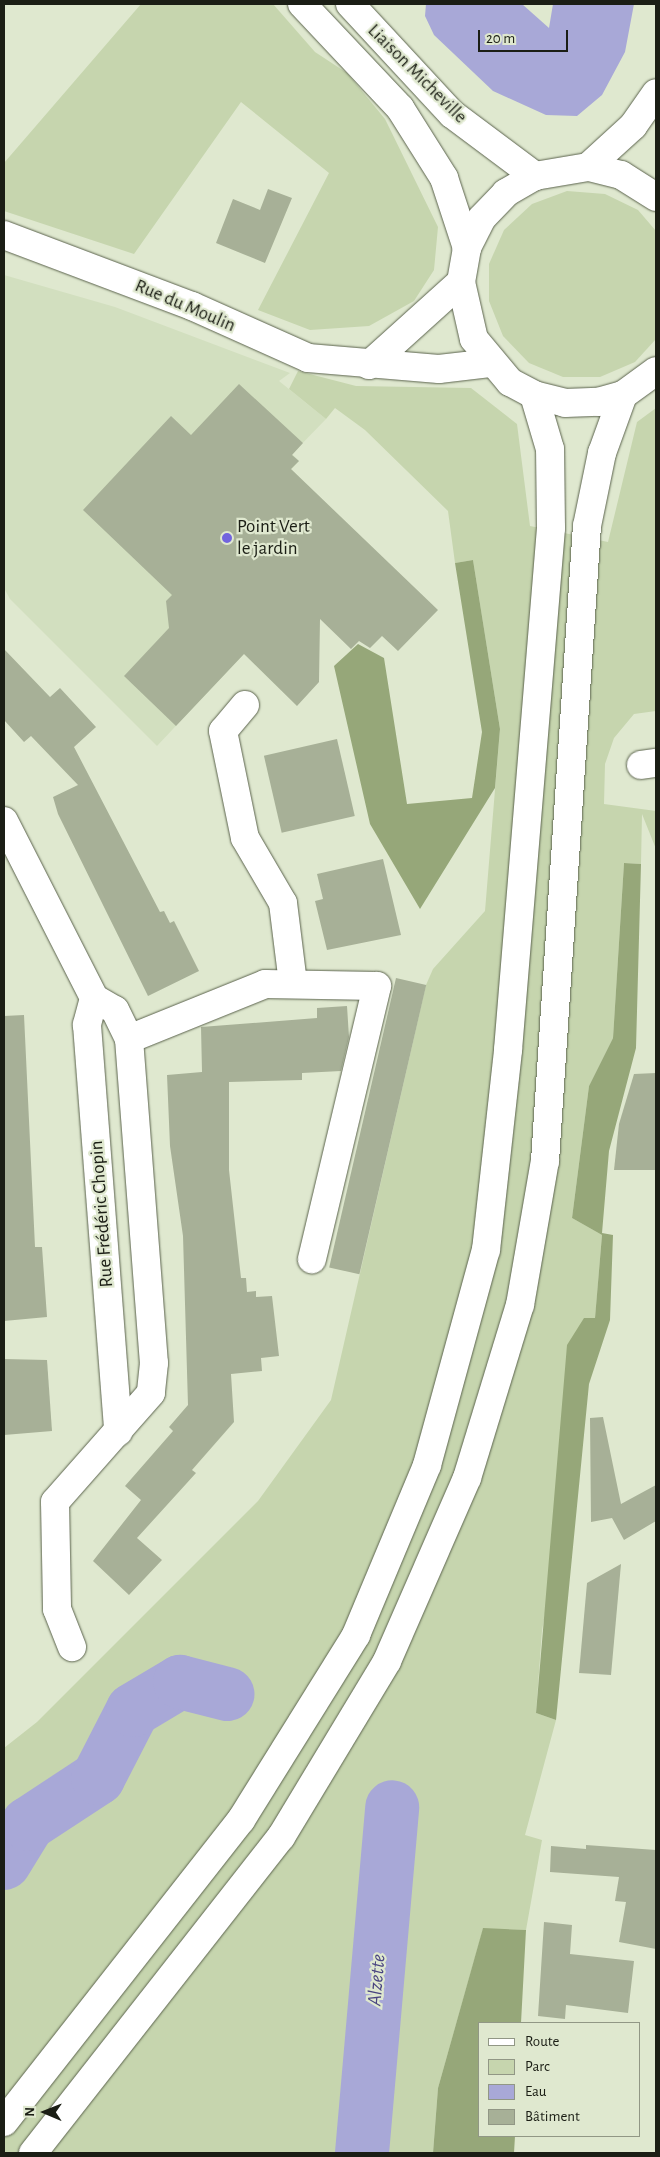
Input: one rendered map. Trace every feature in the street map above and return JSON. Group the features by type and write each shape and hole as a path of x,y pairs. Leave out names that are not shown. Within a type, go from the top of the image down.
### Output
{"main road":[{"name":"Liaison Micheville","path":"302,4 400,108 444,178 467,248"},
{"name":"Liaison Micheville","path":"350,4 452,114 535,176"},
{"path":"588,167 632,126 656,93"},
{"path":"656,197 621,175 588,167 535,176 506,193 482,218 467,248 461,282 474,339 490,363 534,395 565,403 598,402 623,395 656,372"},
{"name":"Rue du Moulin","path":"4,235 192,306 308,358 369,365 439,369 490,363"},
{"path":"369,365 461,282"},
{"path":"4,2122 241,1820 356,1635 428,1465 486,1250 508,1050 551,528 550,449 534,395"},
{"path":"33,2153 280,1837 387,1661 468,1478 520,1306 545,1161 577,646 587,526 602,453 623,395"},
{"path":"245,705 223,731 245,838 283,903 293,983"},
{"path":"4,821 94,998 115,1010 129,1038 154,1363 151,1393 55,1502 57,1609 72,1647"},
{"path":"129,1038 265,984 377,986 312,1259"},
{"name":"Rue Frédéric Chopin","path":"94,998 87,1025 118,1432"}],"shaded area":[{"path":"4,275 115,307 290,373 279,381 326,419 292,454 299,461 251,512 318,575 157,746 10,599 4,588"},
{"path":"473,560 500,729 495,788 420,909 370,824 334,666 358,644 384,658 407,804 472,798 482,732 455,563"},
{"path":"624,863 641,864 636,1048 609,1151 602,1233 613,1235 610,1320 589,1384 556,1720 536,1713 567,1345 584,1318 595,1318 602,1235 572,1218 589,1086 613,1038"},
{"path":"483,1928 526,1930 521,2022 478,2022 478,2137 515,2137 514,2153 433,2153 438,2088"}],"green space":[{"path":"141,4 273,4 315,52 347,73 385,119 438,227 434,270 414,301 369,326 310,330 258,310 329,173 241,102 134,254 4,211 4,163"},
{"path":"567,191 605,194 638,210 656,231 656,339 635,362 600,377 563,377 529,363 503,336 489,301 489,264 504,230 532,204"},
{"path":"298,371 356,386 471,388 517,424 530,526 608,542 637,422 656,408 656,711 634,714 614,738 605,764 604,804 656,811 656,849 642,814 641,864 624,863 613,1038 589,1086 572,1218 602,1235 595,1319 542,1631 536,1713 556,1720 525,1835 542,1840 526,1930 483,1929 438,2088 433,2153 4,2153 4,1748 37,1722 258,1501 331,1400 426,985 433,969 485,911 500,729 473,560 455,563 448,511 365,430 335,408 326,419 289,389"}],"water":[{"path":"426,4 522,4 549,28 553,4 634,4 625,52 602,95 577,116 546,115 493,91 434,35 425,16"}],"building":[{"path":"268,189 292,198 265,263 216,243 233,199 260,210"},
{"path":"239,384 303,443 292,455 299,461 291,469 438,610 398,651 382,636 370,648 359,641 351,649 320,619 319,682 297,706 244,654 176,726 124,676 169,628 166,601 172,595 83,510 171,416 191,435"},
{"path":"4,649 50,697 60,688 96,727 74,747 160,912 164,911 170,923 174,921 199,971 148,996 58,814 53,797 78,785 31,736 24,742 4,720"},
{"path":"337,739 355,816 282,833 264,756"},
{"path":"383,859 401,935 327,950 315,901 323,899 317,874"},
{"path":"396,978 426,985 359,1274 329,1267"},
{"path":"347,1006 349,1037 341,1071 302,1073 302,1080 229,1082 229,1170 241,1278 246,1278 247,1292 256,1291 256,1297 272,1296 279,1356 261,1358 262,1371 231,1374 234,1422 192,1470 196,1473 137,1538 162,1560 129,1595 93,1561 141,1500 125,1486 173,1431 169,1427 188,1405 183,1236 170,1146 167,1075 202,1072 201,1027 317,1018 317,1008"},
{"path":"24,1015 35,1247 42,1247 47,1317 4,1321 4,1016"},
{"path":"656,1073 656,1170 614,1170 619,1124 634,1074"},
{"path":"4,1359 47,1360 52,1431 4,1435"},
{"path":"603,1417 621,1504 656,1485 656,1521 624,1540 612,1518 591,1522 590,1418"},
{"path":"621,1564 611,1675 579,1673 587,1583"},
{"path":"586,1845 656,1850 656,1949 619,1942 626,1902 615,1901 619,1877 550,1872 551,1846 586,1849"},
{"path":"544,1922 572,1925 570,1954 634,1961 628,2013 566,2005 565,2019 538,2016"}],"waterway":[{"name":"Alzette","path":"4,1863 28,1824 98,1778 133,1710 180,1682 227,1694"},
{"name":"Alzette","path":"362,2153 392,1807"}],"place":[{"name":"Point Vert le jardin","path":"227,538"}]}
